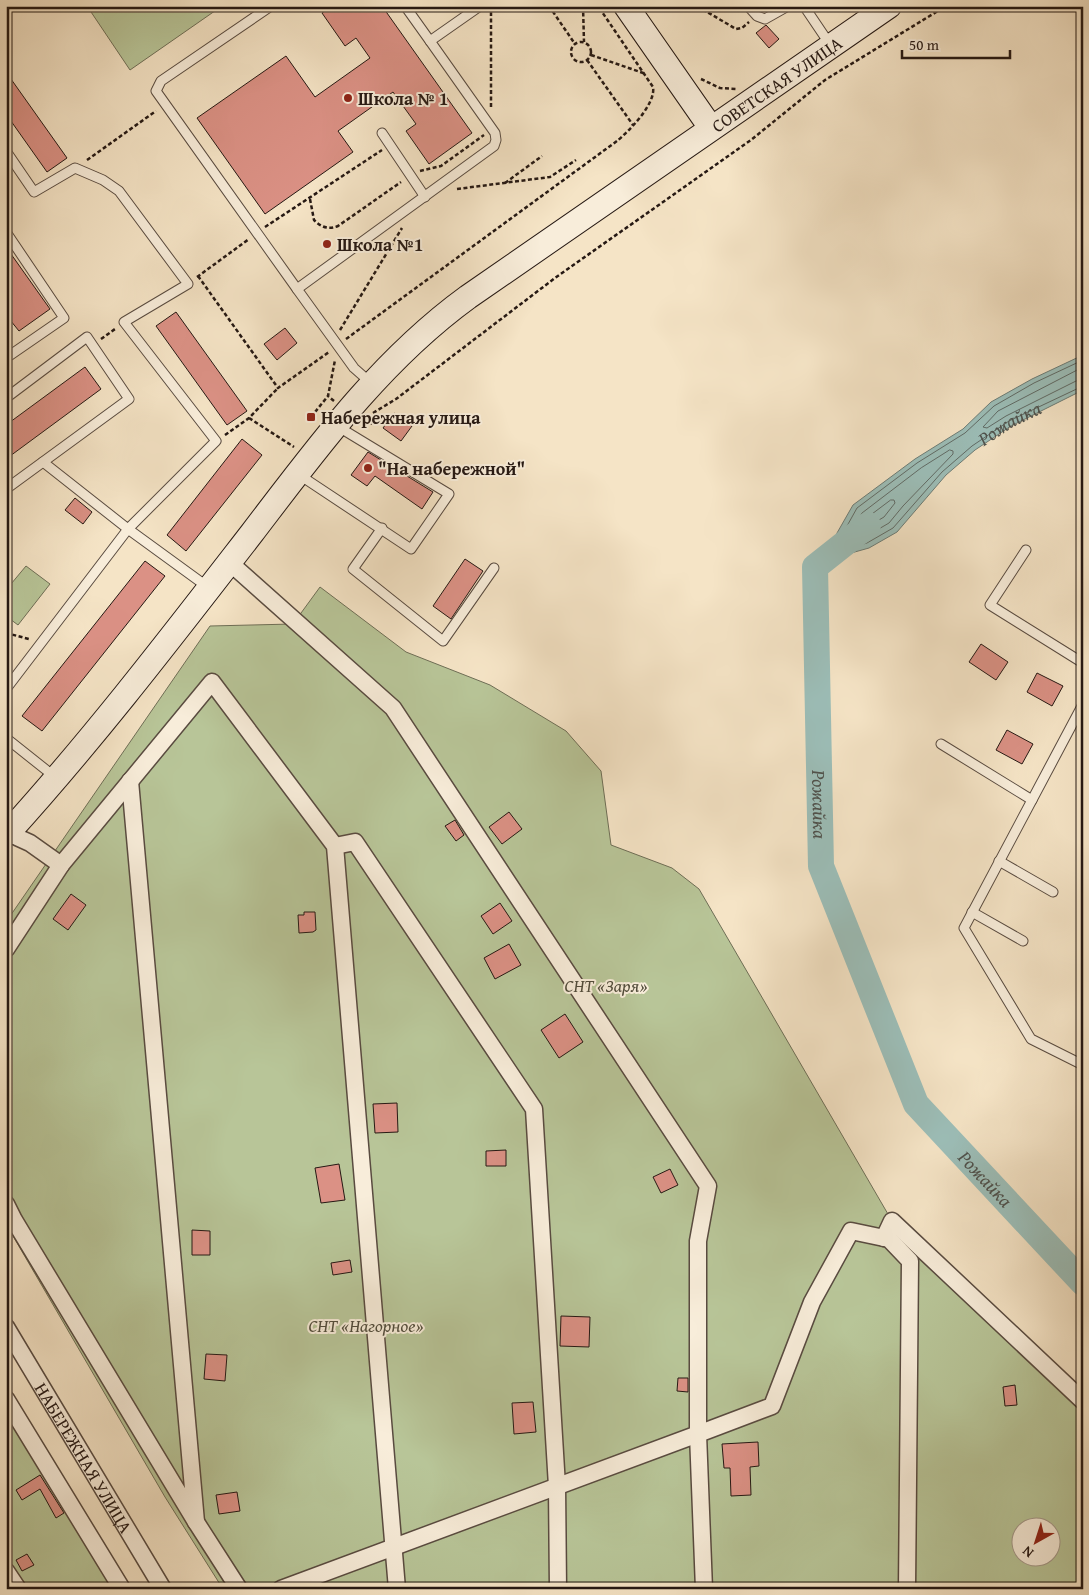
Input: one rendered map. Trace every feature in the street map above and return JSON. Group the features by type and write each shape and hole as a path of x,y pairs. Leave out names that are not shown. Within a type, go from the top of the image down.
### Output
{"street":[{"name":"СОВЕТСКАЯ УЛИЦА","path":"626,6 711,128 889,6"},
{"path":"60,865 30,843 7,833 57,779 371,383 405,348 455,306 711,128"},
{"path":"229,562 393,708 708,1186 698,1241 698,1434 704,1589"},
{"path":"6,949 60,865 212,682 335,846 397,1589"},
{"path":"130,780 196,1522"},
{"path":"335,846 355,842 534,1109 557,1486 558,1589"},
{"path":"6,1204 196,1522 239,1589"},
{"path":"884,1238 892,1221 1083,1401"},
{"path":"281,1589 772,1406 812,1302 851,1231 889,1239 910,1261 907,1589"},
{"name":"НАБЕРЕЖНАЯ УЛИЦА","path":"6,1327 163,1589"},
{"path":"6,1399 122,1589"},
{"path":"6,1571 18,1589"}],"lane":[{"path":"271,6 158,84 156,91 164,105 256,233 358,372 371,383"},
{"path":"297,289 492,149 496,140 491,128 405,6"},
{"path":"430,41 480,6"},
{"path":"748,6 757,16 767,19 788,6"},
{"path":"804,6 831,46"},
{"path":"382,134 425,197"},
{"path":"6,151 34,192 76,168 103,180 119,192 188,284 124,322 216,441 128,529 6,690"},
{"path":"6,232 64,318 6,358"},
{"path":"6,398 87,337 129,398 6,489"},
{"path":"303,467 411,549 449,494 350,432 342,419"},
{"path":"43,462 128,529 209,588"},
{"path":"382,528 353,568 443,642 494,568"},
{"path":"1026,550 990,605 1083,663"},
{"path":"1083,704 964,928 1031,1039 1083,1065"},
{"path":"6,738 57,779"},
{"path":"941,744 1032,800"},
{"path":"999,861 1053,892"},
{"path":"972,912 1023,941"}],"path":[{"path":"310,199 314,220 323,227 334,227 410,175 441,166 487,134 491,128 491,6"},
{"path":"549,6 575,44"},
{"path":"575,44 572,56 577,61 587,60 591,55 591,49 584,42 583,6"},
{"path":"216,441 249,418 278,388 336,342 609,146 633,126 654,94 653,87 646,74 598,6"},
{"path":"697,6 736,29 742,28 757,16"},
{"path":"376,424 358,421 396,399 555,278 751,140 825,80 946,6"},
{"path":"575,44 584,42"},
{"path":"591,55 646,74"},
{"path":"587,60 633,126"},
{"path":"699,78 720,88 745,88"},
{"path":"76,168 164,105"},
{"path":"278,388 198,276 256,233 390,145"},
{"path":"504,183 542,156"},
{"path":"433,191 550,177 576,160"},
{"path":"311,417 328,396 336,342 403,226"},
{"path":"93,345 124,322"},
{"path":"328,396 342,419"},
{"path":"249,418 294,447 303,467"},
{"path":"6,633 41,643"}],"green space":[{"path":"87,6 222,6 130,70"},
{"path":"26,566 50,584 18,625 6,616 6,590"},
{"name":"СНТ «Нагорное»","path":"320,587 406,652 490,685 566,731 601,771 611,845 672,868 699,889 892,1221 1083,1399 1083,1589 223,1589 165,1497 6,1224 6,922 210,626 293,624"},
{"path":"6,1390 124,1589 6,1589"}],"water":[{"path":"1083,355 1083,390 1011,426 975,450 946,475 897,532 869,548 844,555 835,543 837,533 853,505 915,459 963,429 991,402 1032,379"}],"building":[{"path":"332,6 382,6 472,133 429,164 406,131 416,124 393,92 338,131 353,152 265,214 197,118 286,56 315,97 370,58 356,38 345,46 322,13"},
{"path":"766,25 779,39 769,48 756,33"},
{"path":"6,72 67,158 47,172 6,114"},
{"path":"6,247 50,309 19,331 6,315"},
{"path":"176,312 247,411 227,425 156,326"},
{"path":"285,328 297,343 277,360 264,344"},
{"path":"85,367 101,389 6,459 6,425"},
{"path":"394,413 412,426 401,441 383,428"},
{"path":"242,439 262,455 186,551 167,535"},
{"path":"368,452 433,492 422,509 375,476 367,486 351,475"},
{"path":"75,498 92,512 83,524 65,510"},
{"path":"465,559 483,571 451,619 433,606"},
{"path":"145,561 165,576 42,731 22,716"},
{"path":"981,644 1008,662 996,680 969,662"},
{"path":"1037,673 1063,686 1052,706 1027,692"},
{"path":"1007,730 1033,744 1022,764 996,750"},
{"path":"509,812 522,829 502,844 489,827"},
{"path":"455,820 464,835 456,841 445,826"},
{"path":"71,894 86,905 68,930 53,919"},
{"path":"500,903 512,921 493,934 481,916"},
{"path":"304,912 315,912 316,930 313,932 299,933 298,915 304,915"},
{"path":"509,944 521,965 495,979 484,958"},
{"path":"565,1014 583,1042 559,1058 541,1030"},
{"path":"397,1103 398,1132 375,1133 373,1104"},
{"path":"506,1150 506,1166 486,1166 486,1151"},
{"path":"339,1164 345,1200 321,1203 315,1168"},
{"path":"670,1169 678,1185 661,1193 653,1177"},
{"path":"192,1230 210,1231 210,1255 192,1255"},
{"path":"350,1260 352,1272 333,1275 331,1263"},
{"path":"561,1316 590,1317 589,1347 560,1346"},
{"path":"206,1354 227,1355 225,1381 204,1379"},
{"path":"678,1378 688,1378 688,1392 677,1391"},
{"path":"1015,1385 1017,1405 1005,1406 1003,1387"},
{"path":"533,1402 536,1432 514,1434 512,1403"},
{"path":"758,1442 759,1466 750,1467 751,1495 731,1496 730,1468 724,1468 722,1444"},
{"path":"40,1475 64,1513 56,1518 40,1489 22,1500 16,1490"},
{"path":"237,1492 240,1511 219,1514 216,1495"},
{"path":"27,1554 34,1565 22,1571 16,1560"}],"waterway":[{"name":"Рожайка","path":"868,525 815,567 821,866 916,1104 1083,1283"}],"place":[{"name":"Школа № 1","path":"348,98"},
{"name":"Школа №1","path":"327,244"},
{"name":"Набережная улица","path":"311,417"},
{"name":"\"На набережной\"","path":"368,468"}],"park label":[{"name":"СНТ «Заря»","path":"606,985"}]}
